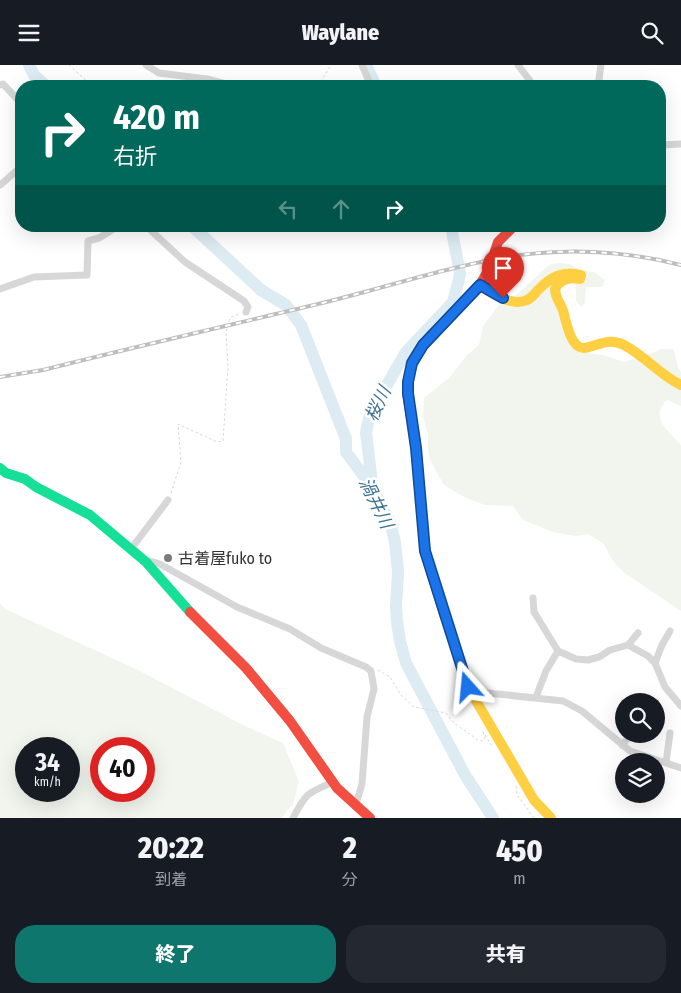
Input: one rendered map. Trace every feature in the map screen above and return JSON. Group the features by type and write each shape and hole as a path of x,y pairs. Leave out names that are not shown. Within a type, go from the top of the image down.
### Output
{"street":[{"path":"146,65 159,73 211,80"},
{"path":"362,65 368,80"},
{"path":"518,65 529,80"},
{"path":"599,80 601,65"},
{"path":"1,83 15,97"},
{"path":"666,145 681,144"},
{"path":"0,185 15,172"},
{"path":"0,289 34,277 87,275 88,241 108,232"},
{"path":"152,232 185,262 244,301 248,307 246,312"},
{"path":"508,232 498,242 489,269 480,285 416,354 409,373 408,393 416,448 425,551 462,668 472,694 534,800 551,818"},
{"path":"480,285 503,298 524,301 530,299 554,277 563,272 574,272 580,275 580,279 575,277 566,278 557,285 554,291 564,311 568,333 578,347 585,349 605,341 613,341 630,349 665,377 681,385"},
{"path":"0,468 6,473 25,479 36,487 90,515 146,562 181,603 246,668 298,732 333,782 370,818"},
{"path":"131,549 168,500"},
{"path":"146,562 150,561 160,564 237,607 290,629 321,648 366,667 371,671 374,689 367,717 362,785 356,805"},
{"path":"533,598 534,612 558,651 576,659 588,660 599,657 610,650 628,645 638,633"},
{"path":"655,663 670,631"},
{"path":"628,645 648,656 655,663 665,687 681,706"},
{"path":"536,697 546,671 558,651"},
{"path":"472,694 479,691 559,700 576,707 634,753 681,768"},
{"path":"666,763 670,733"},
{"path":"293,818 303,799 312,791 333,782"}],"path":[{"path":"69,65 85,80"},
{"path":"322,80 332,65"},
{"path":"168,500 181,462 178,424 217,442 223,441 228,367 226,331 230,318 246,312"},
{"path":"371,671 378,670 387,674 401,695 414,707 446,713 454,723 478,740 482,741 484,739 484,734"},
{"path":"482,727 484,734 495,751"},
{"path":"516,785 516,795 534,818"}],"shaded area":[{"path":"550,264 570,264 579,270 594,272 605,280 602,287 586,287 585,303 581,307 576,301 576,285 572,282 560,287 563,301 560,316 561,327 571,347 578,352 603,355 624,362 661,349 673,349 678,368 681,372 681,406 667,400 662,406 660,418 662,424 681,445 681,611 623,572 611,558 604,544 588,534 575,536 553,532 523,520 513,506 485,505 464,497 444,485 431,462 428,451 428,434 423,416 424,398 449,378 467,355 479,345 483,326 502,301 512,299"},
{"path":"0,603 5,609 136,669 241,724 283,743 299,782 293,804 281,818 0,818"}],"waterway":[{"name":"渦井川","path":"29,65 34,75 39,80"},
{"name":"桜川","path":"366,65 373,80"},
{"name":"渦井川","path":"198,232 261,290 286,305 301,325 346,439 346,452 372,487 390,522 395,542 398,572 397,622 406,663 465,775 493,818"},
{"name":"桜川","path":"372,484 366,432 369,419 406,352 453,302 460,274 452,232"}],"railway":[{"path":"0,377 43,370 495,259 540,253 581,252 622,254 681,265"}],"traffic: fast":[{"path":"0,468 6,473 25,479 36,487 90,515 146,562 190,612"}],"traffic: slow":[{"path":"480,285 509,301 521,302 530,298 553,278 569,273 581,275 580,279 573,278 562,281 555,289 569,333 575,343 581,348 613,342 624,345 681,385"},
{"path":"444,614 468,687 534,800 551,818"}],"traffic: jam":[{"path":"444,614 425,551 416,448 407,393 408,382 412,363 423,345 480,285 489,269 498,242 508,232"},
{"path":"190,612 246,668 290,721 337,788 370,818"}],"place":[{"name":"古着屋fuko to","path":"168,558"}],"route":[{"path":"468,687 425,551 408,382 409,373 416,354 480,285 503,298"}]}
